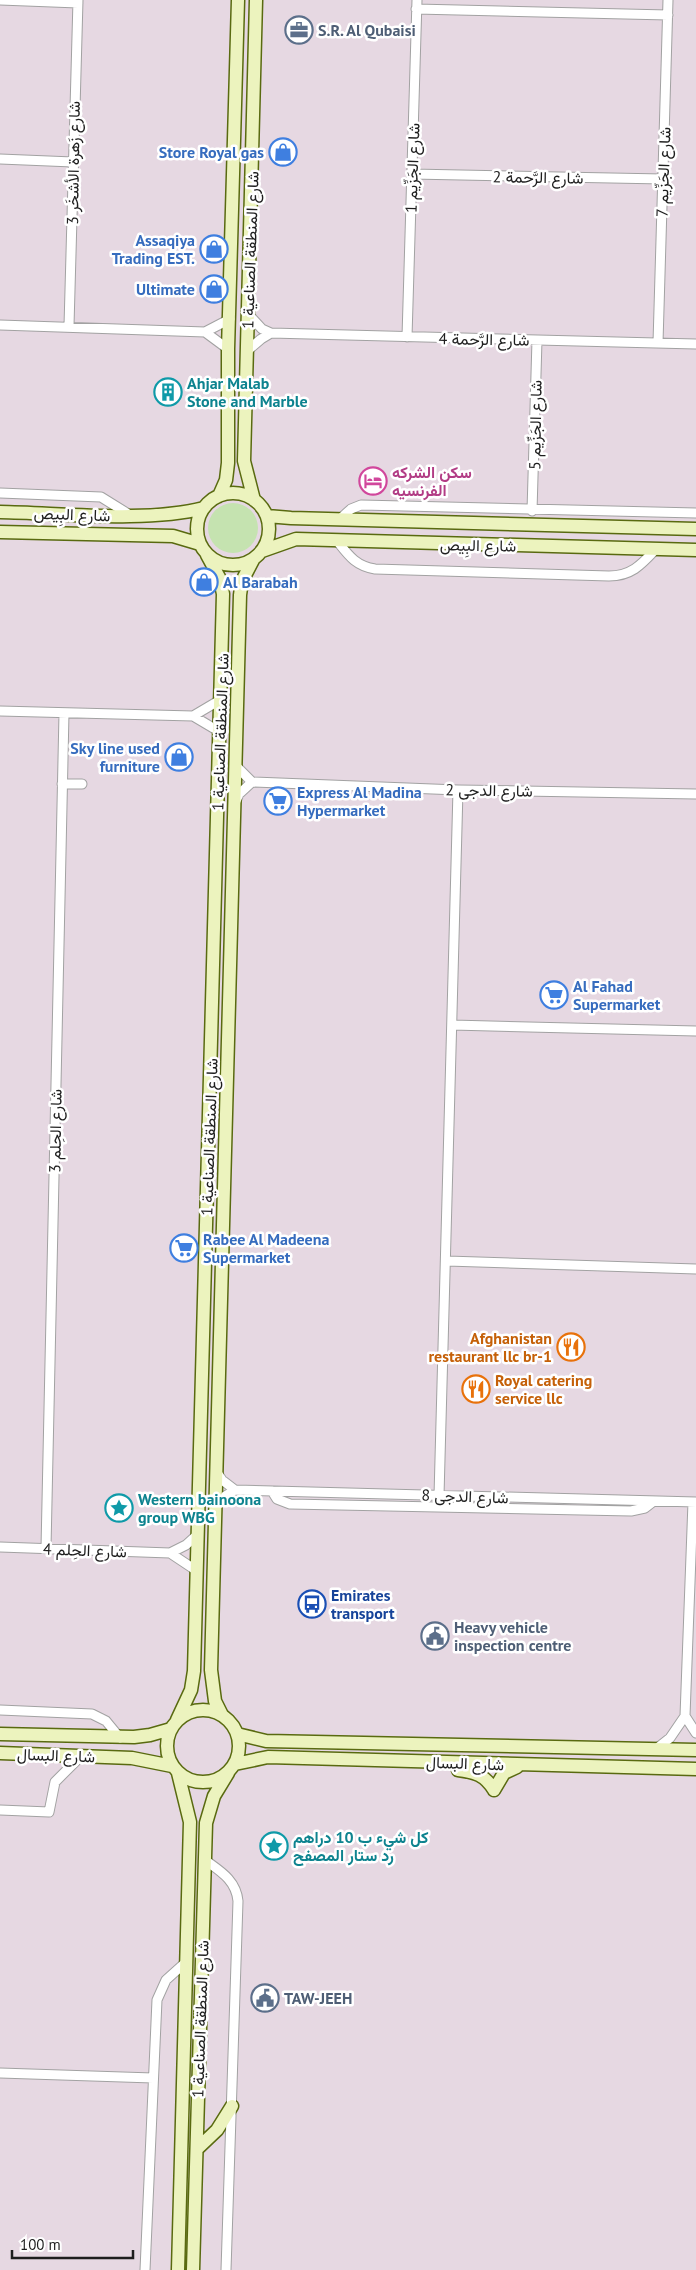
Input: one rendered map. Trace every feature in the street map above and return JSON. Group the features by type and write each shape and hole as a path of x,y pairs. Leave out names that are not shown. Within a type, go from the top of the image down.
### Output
{"street":[{"path":"0,0 78,1"},
{"name":"شارع المنطقة الصناعية 1","path":"219,496 226,480 228,463 228,349 238,0"},
{"name":"شارع المنطقة الصناعية 1","path":"254,500 244,461 256,0"},
{"name":"شارع الجَزِّيم 7","path":"658,343 668,0"},
{"name":"شارع زَهرة الأشخَر 3","path":"69,326 78,1"},
{"path":"417,4 668,15"},
{"name":"شارع الجَزِّيم 1","path":"408,337 417,4"},
{"path":"0,159 73,162"},
{"name":"شارع الرَّحمة 2","path":"412,174 663,179"},
{"path":"247,351 271,333 262,329 248,314"},
{"path":"0,325 205,332 230,319"},
{"path":"205,332 228,349"},
{"name":"شارع الرَّحمة 4","path":"271,333 696,344"},
{"name":"شارع الجَزِّيم 5","path":"532,511 537,340"},
{"path":"0,493 101,497 130,515"},
{"path":"231,493 243,494 254,500 266,516 269,528 268,540 257,555 242,565 229,565 217,562 204,549 197,532 198,520 204,508 219,496 231,493"},
{"path":"341,518 351,508 361,505 532,511 696,513"},
{"name":"شارع البِيص","path":"0,512 130,515 182,514 204,508"},
{"name":"شارع البِيص","path":"266,516 696,529"},
{"name":"شارع البِيص","path":"0,532 173,536 204,549"},
{"name":"شارع البِيص","path":"257,555 296,539 338,542 693,551"},
{"path":"338,542 354,562 364,567 375,569 609,576 625,574 635,570 655,550"},
{"name":"شارع المنطقة الصناعية 1","path":"174,1724 191,1690 194,1670 220,732 223,594 220,579 204,549"},
{"name":"شارع المنطقة الصناعية 1","path":"222,1715 212,1687 211,1670 240,595 242,581 257,555"},
{"path":"193,716 220,700"},
{"path":"0,712 193,716 220,732"},
{"name":"شارع الحِلم 3","path":"46,1548 64,713"},
{"path":"234,805 239,794 252,782 236,766"},
{"name":"شارع الدجى 2","path":"252,782 458,790 696,794"},
{"path":"62,784 82,784"},
{"path":"439,1496 447,1261 458,790"},
{"path":"452,1025 696,1031"},
{"path":"447,1261 696,1269"},
{"path":"215,1509 221,1500 235,1490 222,1480 216,1470"},
{"name":"شارع الدجى 8","path":"235,1490 694,1502"},
{"path":"272,1491 277,1499 290,1504 631,1511 645,1508 654,1501"},
{"path":"656,1749 670,1738 685,1716 694,1502"},
{"path":"197,1571 170,1553 186,1545 198,1534"},
{"name":"شارع الحِلم 4","path":"0,1547 170,1553"},
{"path":"204,1709 222,1715 231,1723 237,1734 239,1749 232,1768 219,1779 201,1783 185,1778 175,1769 166,1748 174,1724 185,1714 204,1709"},
{"path":"0,1710 92,1714 106,1722 120,1738"},
{"path":"685,1716 696,1733"},
{"name":"شارع البسال","path":"0,1734 120,1738 150,1736 174,1724"},
{"name":"شارع البسال","path":"237,1734 266,1741 696,1750"},
{"name":"شارع البسال","path":"0,1753 82,1755 150,1760 175,1769"},
{"path":"0,1810 49,1812 55,1782 82,1755"},
{"name":"شارع البسال","path":"232,1768 268,1757 696,1769"},
{"path":"430,1762 447,1769 474,1772 489,1783 494,1790 504,1773 509,1769 528,1765"},
{"name":"شارع المنطقة الصناعية 1","path":"194,2270 204,1860 208,1810 232,1768"},
{"name":"شارع المنطقة الصناعية 1","path":"175,1769 190,1822 178,2270"},
{"path":"204,1860 230,1879 238,1895 226,2270"},
{"path":"145,2270 157,2000 166,1980 186,1962"},
{"path":"0,2073 153,2078"},
{"path":"197,2149 217,2130 232,2106"}],"shaded area":[{"path":"0,0 696,0 696,2270 0,2270"}],"green space":[{"path":"228,503 238,503 251,510 258,523 258,533 251,546 238,553 228,553 219,549 212,542 208,533 208,523 212,514 219,507"}],"place":[{"name":"S.R. Al Qubaisi","path":"299,30"},
{"name":"Store Royal gas","path":"283,152"},
{"name":"Assaqiya Trading EST.","path":"214,249"},
{"name":"Ultimate","path":"214,289"},
{"name":"Ahjar Malab Stone and Marble","path":"168,392"},
{"name":"سكن الشركه الفرنسيه","path":"373,481"},
{"name":"Al Barabah","path":"204,582"},
{"name":"Sky line used furniture","path":"179,757"},
{"name":"Express Al Madina Hypermarket","path":"278,801"},
{"name":"Al Fahad Supermarket","path":"554,995"},
{"name":"Rabee Al Madeena Supermarket","path":"184,1248"},
{"name":"Afghanistan restaurant llc br-1","path":"571,1347"},
{"name":"Royal catering service llc","path":"476,1389"},
{"name":"Western bainoona group WBG","path":"119,1508"},
{"name":"Emirates transport","path":"312,1604"},
{"name":"Heavy vehicle inspection centre","path":"435,1636"},
{"name":"كل شيء ب 10 دراهم رد ستار المصفح","path":"274,1846"},
{"name":"TAW-JEEH","path":"265,1998"}]}
